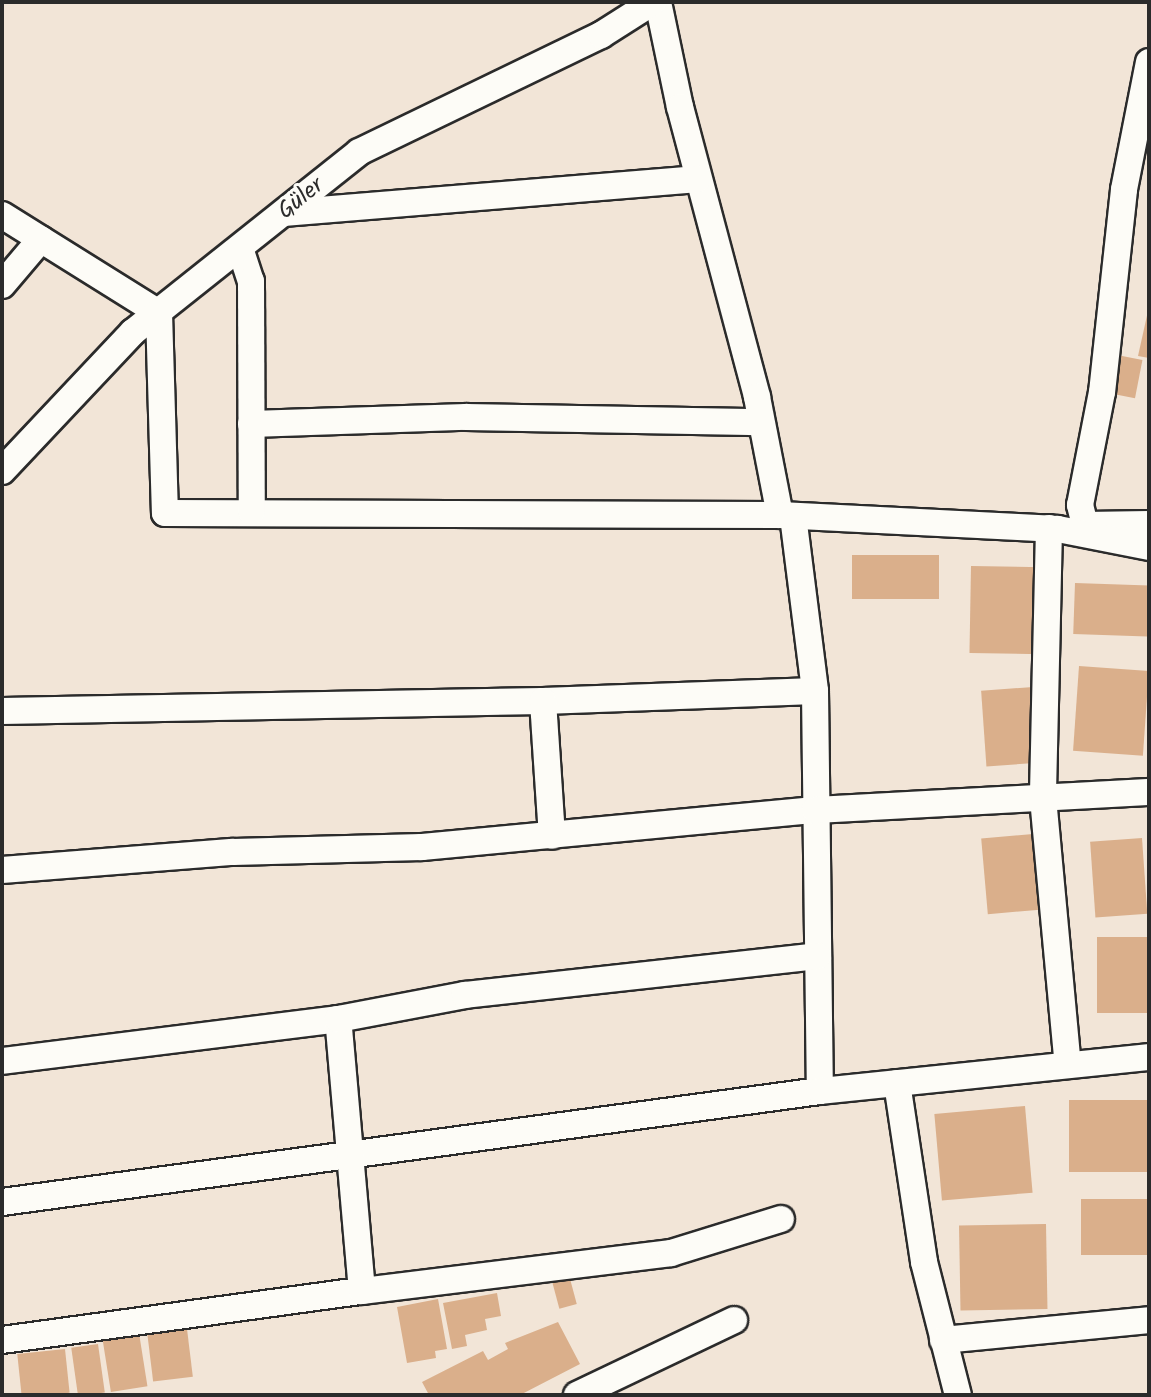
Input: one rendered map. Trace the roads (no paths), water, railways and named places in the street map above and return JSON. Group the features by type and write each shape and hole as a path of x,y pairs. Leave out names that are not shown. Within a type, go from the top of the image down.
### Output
{"street":[{"path":"656,2 698,179 787,516 815,691 820,1091"},
{"name":"Güler","path":"2,471 133,332 359,152 601,35 656,2"},
{"path":"1149,62 1124,190 1102,392 1080,505 1085,525 1149,524"},
{"path":"284,213 698,179"},
{"path":"2,215 159,313 165,513 787,516 1049,528 1149,547"},
{"path":"2,285 41,239"},
{"path":"240,248 251,281 252,512"},
{"path":"251,424 466,417 761,422"},
{"path":"1049,528 1043,798 1068,1065"},
{"path":"2,711 543,701 815,691"},
{"path":"543,701 552,836"},
{"path":"2,870 233,852 422,847 815,810 1149,792"},
{"path":"2,1061 338,1019 465,995 818,956"},
{"path":"338,1019 362,1291"},
{"path":"2,1202 820,1091 1149,1057"},
{"path":"897,1083 924,1262 958,1395"},
{"path":"2,1340 671,1253 781,1219"},
{"path":"577,1395 734,1320"},
{"path":"943,1340 1149,1320"}]}
